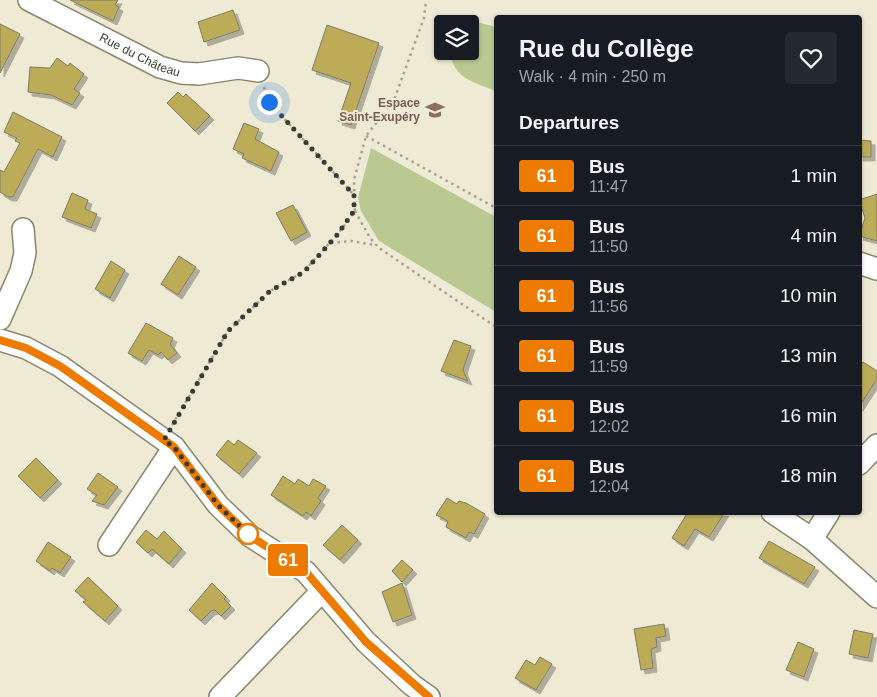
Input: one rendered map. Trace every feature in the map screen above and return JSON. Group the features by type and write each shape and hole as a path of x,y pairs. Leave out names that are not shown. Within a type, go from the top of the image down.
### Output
{"street":[{"name":"Rue du Château","path":"29,0 160,67 182,73 200,74 238,68 258,71"},
{"path":"0,320 21,271 25,253 23,230"},
{"path":"862,264 877,269"},
{"path":"0,340 26,348 60,366 169,443 218,505 250,536 306,572 366,642 429,697"},
{"path":"109,544 169,443"},
{"path":"862,461 877,446"},
{"path":"776,515 812,539 877,597"},
{"path":"812,539 827,515"},
{"path":"220,697 322,591"}],"path":[{"path":"426,0 424,18 394,100 366,136 354,180 354,211 377,246 494,326"},
{"path":"258,71 269,102 354,195"},
{"path":"366,136 494,207"},
{"path":"169,443 228,331 270,291 304,272 330,243 354,211"},
{"path":"330,243 350,241 377,246"}],"green space":[{"path":"479,23 494,26 494,90 473,82 460,74 452,60 479,60"},
{"path":"371,148 494,216 494,311 379,241 361,211 358,198"}],"building":[{"path":"70,0 118,0 115,5 119,7 113,21"},
{"path":"233,10 240,30 204,42 198,22"},
{"path":"0,24 20,34 0,73"},
{"path":"327,25 379,43 351,125 338,121 351,83 312,70"},
{"path":"57,58 68,66 70,63 84,74 74,89 80,93 72,105 51,95 28,92 30,67 50,68"},
{"path":"178,92 183,97 186,94 210,116 195,131 167,103"},
{"path":"13,112 62,137 53,157 38,149 13,197 8,197 0,192 0,170 4,172 20,143 15,141 17,138 4,132"},
{"path":"244,123 259,129 255,139 279,152 271,171 242,158 244,154 233,149"},
{"path":"862,140 871,141 871,157 862,157"},
{"path":"72,193 88,200 85,209 97,214 91,228 62,217"},
{"path":"877,194 877,241 862,237 862,227 865,218 862,209 862,199"},
{"path":"293,205 307,232 291,241 276,213"},
{"path":"179,256 196,267 178,295 161,284"},
{"path":"111,261 125,270 110,298 95,289"},
{"path":"146,323 173,338 170,344 177,353 168,360 161,352 158,355 149,350 142,361 128,353"},
{"path":"454,340 471,346 463,370 468,381 441,371"},
{"path":"863,362 877,371 877,379 862,402"},
{"path":"228,440 234,445 238,440 257,453 239,474 216,455"},
{"path":"36,458 58,480 40,498 18,476"},
{"path":"98,473 118,487 104,505 92,501 97,495 87,489"},
{"path":"283,476 295,484 298,479 309,486 313,479 326,486 318,498 321,501 311,516 306,512 303,516 271,495"},
{"path":"447,498 457,504 459,501 466,503 485,514 474,534 469,532 466,538 446,527 448,521 436,515"},
{"path":"686,515 723,515 709,537 695,529 684,546 672,538"},
{"path":"342,525 358,540 340,560 323,545"},
{"path":"146,530 157,539 164,531 182,549 169,564 152,549 148,553 136,542"},
{"path":"769,541 815,567 804,584 759,558"},
{"path":"48,542 71,557 60,573 52,568 50,571 36,561"},
{"path":"402,560 413,570 402,582 392,571"},
{"path":"88,577 118,606 105,621 83,602 86,600 75,591"},
{"path":"212,583 226,597 224,599 231,606 221,616 215,610 211,611 201,621 189,610"},
{"path":"402,583 412,615 393,622 382,592"},
{"path":"664,624 666,636 656,638 657,647 651,649 653,668 641,670 634,629"},
{"path":"854,630 873,634 868,658 849,654"},
{"path":"798,642 814,649 804,677 786,670"},
{"path":"540,657 552,664 536,690 515,678 526,660 535,665"}],"bus line":[{"name":"61","path":"0,340 26,348 60,366 174,447 218,505 250,536 306,572 366,642 429,697"}],"place":[{"name":"Espace Saint-Exupéry","path":"435,110"}],"route":[{"path":"248,534 250,536 218,505 174,447 164,440 228,331 270,291 304,272 337,235 354,211 354,195 269,102"}]}
